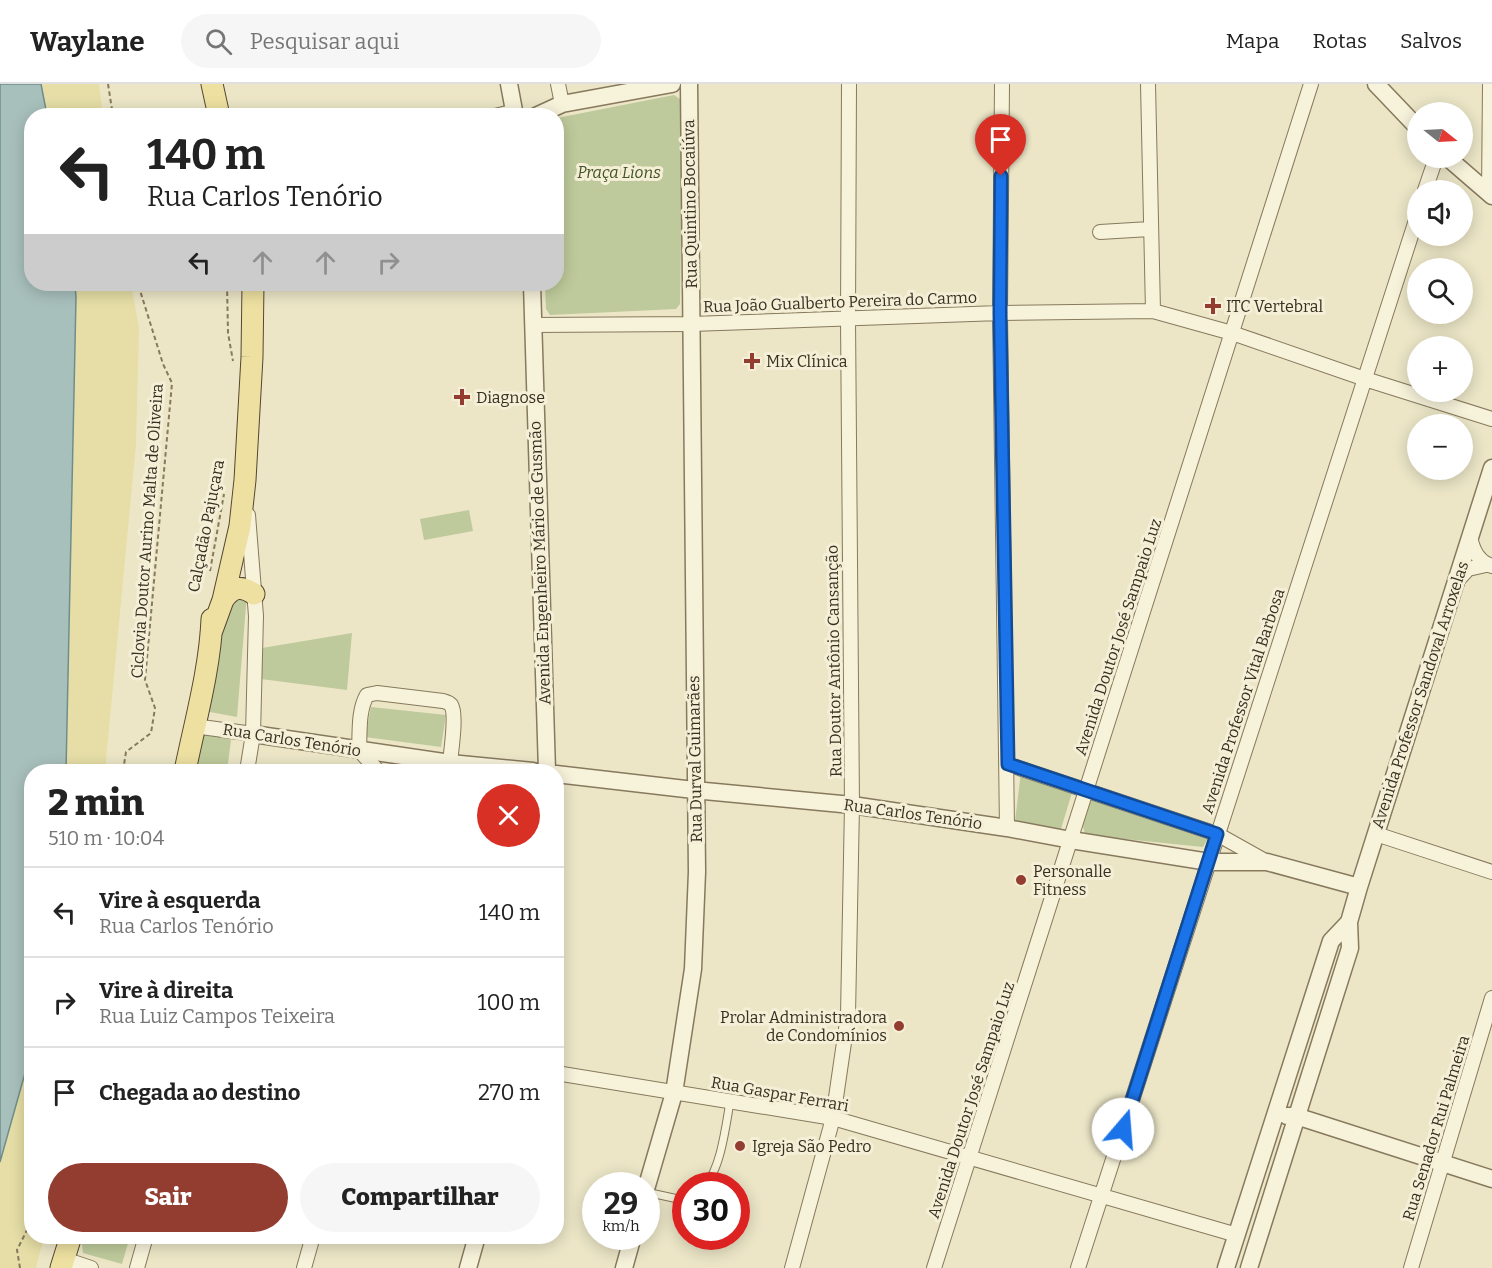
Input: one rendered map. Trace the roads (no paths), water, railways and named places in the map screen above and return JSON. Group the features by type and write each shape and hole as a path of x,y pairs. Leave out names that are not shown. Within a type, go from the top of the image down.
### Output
{"main road":[{"path":"212,84 217,108"},
{"path":"211,633 223,600 240,526 252,357 253,291"},
{"path":"186,764 211,633 213,598 230,513 245,480"},
{"path":"223,600 228,592 239,588 247,589 254,594"},
{"path":"62,1263 68,1244"}],"street":[{"path":"509,84 514,108"},
{"path":"558,84 562,104"},
{"path":"553,108 562,104 672,84"},
{"name":"Rua Quintino Bocaiúva","path":"689,84 691,324"},
{"name":"Rua Doutor Antônio Cansanção","path":"792,1268 833,1118 848,1016 852,805 848,319 849,84"},
{"path":"1002,84 1000,313 1008,764 1007,828"},
{"path":"1148,84 1153,311"},
{"name":"Avenida Doutor José Sampaio Luz","path":"934,1268 1311,84"},
{"path":"1376,84 1407,116"},
{"path":"1490,84 1491,195"},
{"path":"1460,168 1491,195"},
{"path":"1100,232 1150,229"},
{"name":"Avenida Professor Vital Barbosa","path":"1078,1268 1408,246"},
{"name":"Avenida Engenheiro Mário de Gusmão","path":"532,291 547,764"},
{"name":"Rua João Gualberto Pereira do Carmo","path":"533,326 691,324 1000,313 1153,311 1232,333 1365,379 1492,419"},
{"name":"Rua Durval Guimarães","path":"651,1172 674,1093 693,969 697,872 694,790 691,324"},
{"name":"Avenida Professor Sandoval Arroxelas","path":"1249,1268 1350,948 1349,922 1359,887 1492,468"},
{"path":"245,480 256,616 253,734 248,764"},
{"path":"1470,537 1473,549 1489,566"},
{"path":"1456,582 1468,569 1489,566"},
{"path":"372,764 359,750 360,713 367,695 377,693 449,703 452,707 453,722 450,763"},
{"name":"Rua Carlos Tenório","path":"194,726 460,764"},
{"name":"Rua Carlos Tenório","path":"1008,764 1217,834 1267,862 1359,887"},
{"name":"Rua Carlos Tenório","path":"564,775 852,805 1209,862 1267,862"},
{"path":"1376,834 1492,872"},
{"name":"Avenida Professor Sandoval Arroxelas","path":"1226,1268 1331,941 1349,922"},
{"name":"Rua Senador Rui Palmeira","path":"1411,1268 1492,998"},
{"name":"Rua Gaspar Ferrari","path":"564,1074 833,1118 1237,1235"},
{"path":"1274,1118 1296,1116 1492,1179"},
{"path":"137,1268 144,1244"},
{"path":"304,1268 311,1244"},
{"path":"468,1268 475,1244"},
{"path":"624,1268 629,1250"},
{"path":"62,1263 91,1268"}],"lane":[{"path":"713,1172 730,1102"}],"water":[{"path":"0,84 41,84 46,108 24,108 24,291 76,291 76,297 66,764 24,764 24,1077 0,1162"}],"place":[{"name":"ITC Vertebral","path":"1213,306"},
{"name":"Mix Clínica","path":"752,361"},
{"name":"Diagnose","path":"462,397"},
{"name":"Personalle Fitness","path":"1021,880"},
{"name":"Prolar Administradora de Condomínios","path":"899,1026"},
{"name":"Igreja São Pedro","path":"740,1146"}],"park label":[{"name":"Praça Lions","path":"619,172"}]}
